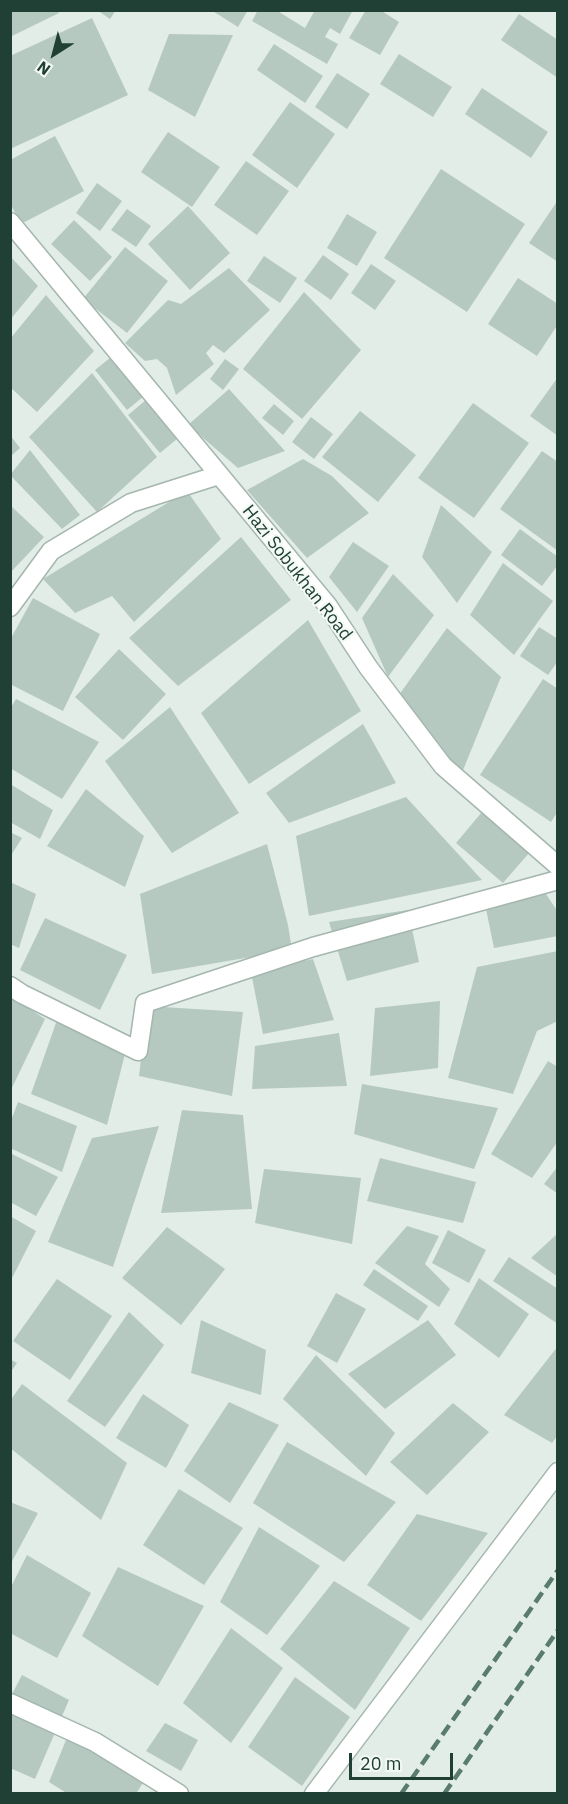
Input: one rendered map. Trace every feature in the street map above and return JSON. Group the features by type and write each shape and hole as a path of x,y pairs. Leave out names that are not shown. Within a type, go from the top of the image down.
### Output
{"street":[{"name":"Hazi Sobukhan Road","path":"10,222 328,606 368,667 443,766 558,866"},
{"path":"10,607 51,551 131,503 219,475"},
{"path":"10,986 138,1051 145,1003 313,947 558,880"},
{"path":"314,1794 558,1472"},
{"path":"10,1703 95,1742 179,1794"}],"building":[{"path":"10,10 58,10 59,13 10,37"},
{"path":"97,10 116,10 110,19"},
{"path":"211,10 248,10 238,27"},
{"path":"258,10 276,10 305,28 315,10 353,10 340,34 330,28 325,37 338,44 327,64 252,21"},
{"path":"366,10 380,10 399,22 380,55 349,38"},
{"path":"519,14 558,40 558,78 501,40"},
{"path":"92,18 128,95 10,149 10,56"},
{"path":"169,34 233,35 195,117 148,90"},
{"path":"274,44 323,76 305,103 257,70"},
{"path":"399,54 452,87 433,117 380,84"},
{"path":"337,73 370,94 347,129 315,107"},
{"path":"482,88 548,132 531,158 465,114"},
{"path":"290,102 335,134 297,188 252,155"},
{"path":"168,132 220,167 192,207 141,172"},
{"path":"55,136 84,191 21,224 10,203 10,160"},
{"path":"246,161 289,191 257,235 214,205"},
{"path":"441,169 525,224 467,312 384,258"},
{"path":"97,183 122,201 100,231 76,213"},
{"path":"558,200 558,262 529,243"},
{"path":"188,206 230,253 190,290 148,244"},
{"path":"127,209 151,226 136,247 111,230"},
{"path":"347,214 377,232 357,266 327,248"},
{"path":"74,220 112,257 90,281 51,244"},
{"path":"125,247 168,281 127,333 83,299"},
{"path":"323,255 349,274 331,300 304,281"},
{"path":"10,256 38,286 10,320"},
{"path":"264,256 297,278 280,303 247,281"},
{"path":"371,264 396,281 375,310 351,293"},
{"path":"229,268 270,310 224,353 213,345 206,353 214,364 176,395 167,368 157,359 145,361 125,343 168,300 181,304"},
{"path":"518,278 558,304 558,324 537,356 488,324"},
{"path":"304,292 361,350 302,419 243,369"},
{"path":"46,295 94,351 37,412 10,387 10,339"},
{"path":"116,353 149,392 127,410 95,370"},
{"path":"225,359 239,369 223,390 210,379"},
{"path":"92,373 157,457 97,512 29,437"},
{"path":"558,377 558,436 530,416"},
{"path":"229,389 285,451 238,468 188,425"},
{"path":"152,395 183,434 160,453 128,415"},
{"path":"473,403 529,443 474,518 418,478"},
{"path":"274,404 294,421 283,435 262,418"},
{"path":"360,411 416,455 378,502 322,457"},
{"path":"311,417 333,434 314,459 292,442"},
{"path":"10,435 20,448 10,457"},
{"path":"30,450 80,515 62,529 10,475"},
{"path":"542,451 558,462 558,551 500,509"},
{"path":"303,459 332,476 369,513 307,558 247,490"},
{"path":"187,491 221,539 134,622 112,596 75,613 43,579"},
{"path":"10,505 44,537 10,573"},
{"path":"441,505 492,552 457,603 422,557"},
{"path":"520,529 558,557 558,565 542,586 501,555"},
{"path":"241,537 291,600 178,686 129,638"},
{"path":"353,542 389,566 357,612 329,577"},
{"path":"503,563 553,601 514,655 470,615"},
{"path":"393,574 434,615 388,677 362,618"},
{"path":"33,598 100,634 63,711 10,684 10,640"},
{"path":"308,620 361,711 249,784 201,713"},
{"path":"539,627 558,639 558,661 548,675 520,656"},
{"path":"447,628 501,677 461,775 396,699"},
{"path":"119,649 166,694 123,740 75,697"},
{"path":"543,679 558,689 558,811 551,822 480,775"},
{"path":"16,699 99,742 62,799 10,768 10,709"},
{"path":"170,707 239,813 172,853 105,761"},
{"path":"363,724 396,783 289,823 266,793"},
{"path":"10,784 53,810 40,839 10,822"},
{"path":"86,789 144,836 125,887 47,846"},
{"path":"406,797 482,880 309,916 296,836"},
{"path":"482,812 530,852 503,883 456,843"},
{"path":"10,832 22,838 10,857"},
{"path":"267,844 288,925 292,950 152,974 140,894"},
{"path":"536,879 558,912 558,936 494,948 484,899"},
{"path":"10,882 36,894 19,948 10,944"},
{"path":"408,910 419,962 347,981 329,922"},
{"path":"45,918 127,955 100,1010 20,970"},
{"path":"558,951 558,1021 537,1031 513,1094 448,1078 477,967"},
{"path":"313,959 334,1020 263,1034 251,972"},
{"path":"10,996 45,1019 10,1092"},
{"path":"440,1001 438,1068 370,1076 375,1008"},
{"path":"147,1006 243,1012 232,1096 139,1076"},
{"path":"57,1020 126,1050 107,1125 31,1094"},
{"path":"339,1033 347,1086 252,1089 255,1046"},
{"path":"548,1061 558,1067 558,1141 532,1178 491,1154"},
{"path":"362,1084 498,1108 474,1169 354,1134"},
{"path":"18,1102 77,1126 62,1172 10,1148 10,1123"},
{"path":"182,1110 243,1115 252,1209 161,1213"},
{"path":"159,1126 113,1267 48,1242 92,1138"},
{"path":"10,1153 58,1177 36,1216 10,1202"},
{"path":"380,1158 476,1182 463,1223 367,1201"},
{"path":"558,1166 558,1194 544,1184"},
{"path":"264,1169 361,1178 352,1244 255,1223"},
{"path":"10,1216 36,1231 10,1282"},
{"path":"407,1226 439,1236 425,1264 450,1289 439,1307 375,1263"},
{"path":"167,1227 225,1269 181,1325 122,1278"},
{"path":"448,1230 486,1250 469,1283 432,1263"},
{"path":"558,1233 558,1277 531,1258"},
{"path":"509,1257 558,1289 558,1324 493,1281"},
{"path":"374,1269 428,1306 418,1321 363,1285"},
{"path":"479,1278 529,1314 499,1358 454,1324"},
{"path":"57,1279 112,1316 70,1380 13,1341"},
{"path":"336,1293 366,1309 337,1363 307,1346"},
{"path":"129,1312 164,1345 105,1427 67,1401"},
{"path":"201,1320 266,1350 261,1395 191,1373"},
{"path":"428,1320 456,1355 385,1409 348,1374"},
{"path":"558,1346 558,1435 552,1443 504,1415"},
{"path":"316,1355 395,1433 366,1476 283,1399"},
{"path":"10,1359 17,1363 10,1373"},
{"path":"22,1384 127,1463 101,1520 10,1448 10,1401"},
{"path":"143,1394 189,1425 166,1468 116,1438"},
{"path":"229,1402 279,1425 230,1503 184,1471"},
{"path":"453,1403 489,1432 427,1495 390,1462"},
{"path":"287,1442 396,1502 344,1562 253,1503"},
{"path":"179,1489 243,1528 204,1585 143,1545"},
{"path":"10,1502 38,1513 10,1565"},
{"path":"417,1514 488,1533 421,1621 367,1585"},
{"path":"259,1527 320,1566 267,1635 220,1602"},
{"path":"27,1555 91,1593 57,1658 10,1633 10,1589"},
{"path":"118,1567 204,1606 158,1686 82,1636"},
{"path":"334,1581 410,1628 355,1710 280,1649"},
{"path":"231,1628 283,1668 231,1743 183,1703"},
{"path":"22,1675 69,1700 35,1779 10,1768 10,1698"},
{"path":"295,1677 350,1717 302,1786 248,1747"},
{"path":"165,1723 198,1740 181,1771 146,1751"},
{"path":"68,1735 144,1781 136,1794 68,1794 49,1782"}],"railway":[{"path":"401,1794 558,1570"},
{"path":"444,1794 558,1630"}]}
